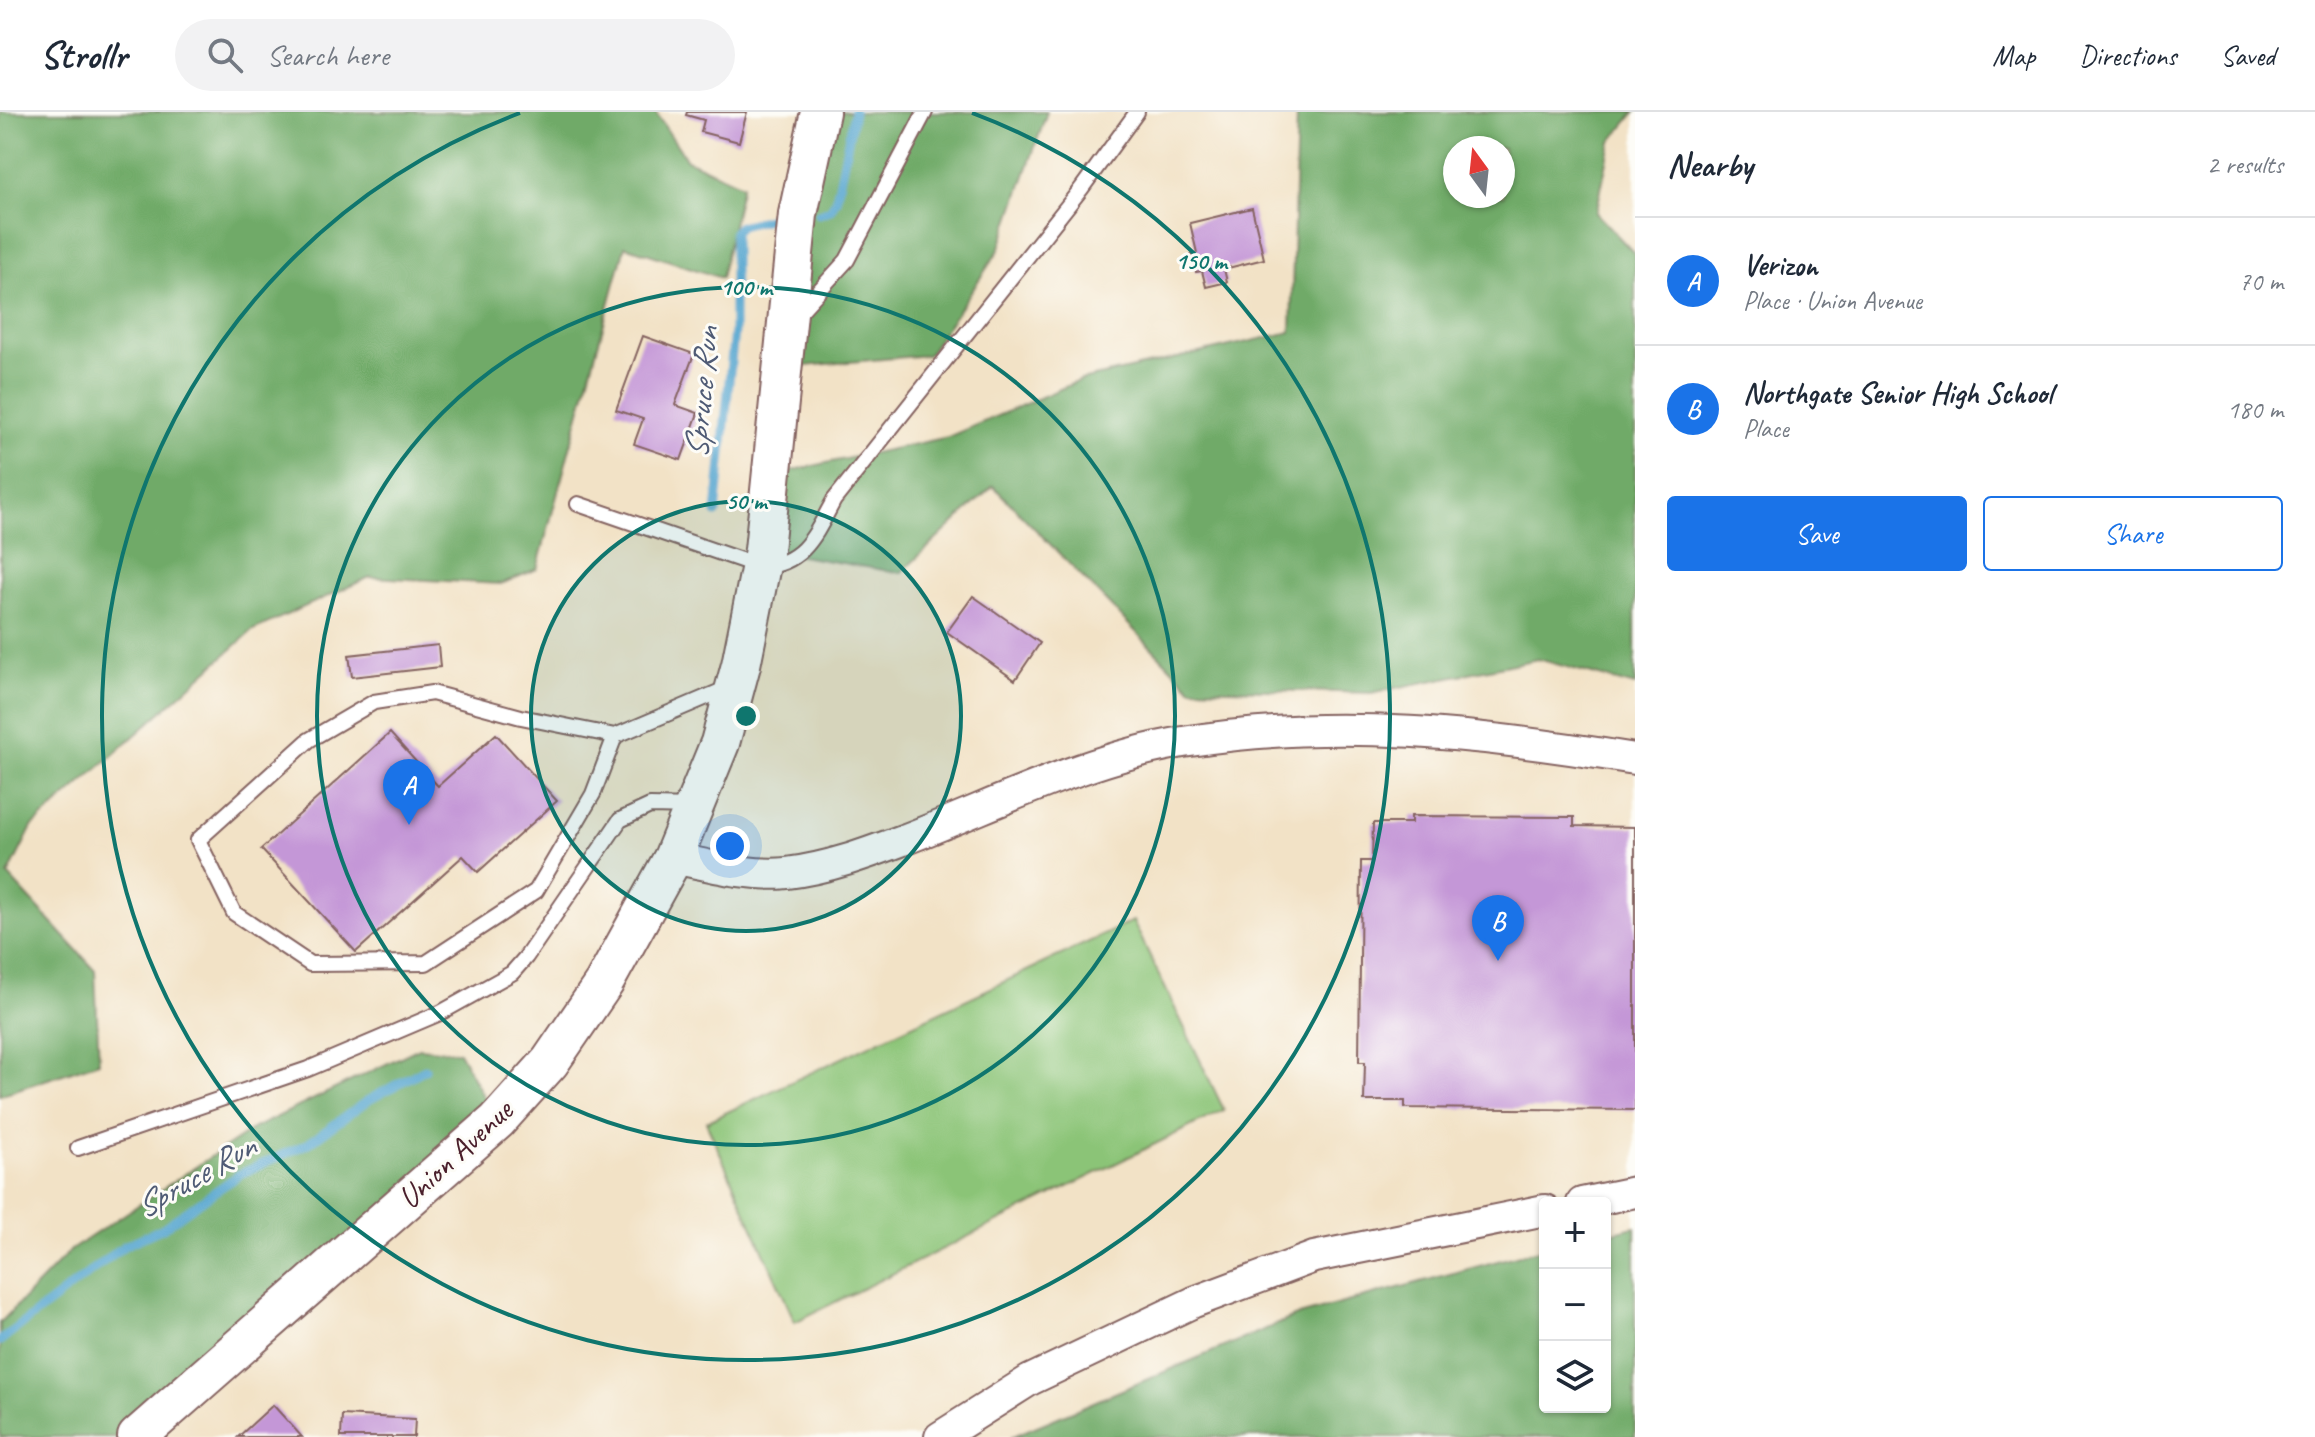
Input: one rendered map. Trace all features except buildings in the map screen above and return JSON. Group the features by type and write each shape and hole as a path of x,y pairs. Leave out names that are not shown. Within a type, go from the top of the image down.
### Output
{"street":[{"name":"Union Avenue","path":"137,1437 497,1121 550,1062 604,983 673,858 720,743 736,685 761,567 775,474 798,214 820,112"},
{"path":"673,858 742,871 785,873 846,861 1075,771 1197,740 1330,727 1498,737 1635,759"},
{"path":"1611,1197 1635,1192"},
{"path":"940,1437 1030,1380 1194,1302 1314,1257 1539,1211"}],"lane":[{"path":"787,325 847,260 925,112"},
{"path":"578,504 761,567 784,565 811,542 834,500 1081,189 1137,112"},
{"path":"615,736 593,794 536,891 426,963 310,964 234,913 198,840 309,740 374,702 432,693 521,717 615,736 736,685"},
{"path":"78,1148 308,1069 440,1013 491,987 512,973 526,957 620,820 650,806 694,807"}],"green space":[{"path":"0,112 655,112 687,160 742,185 721,278 625,246 537,569 501,584 370,577 253,630 32,827 8,875 95,970 99,1062 0,1095"},
{"path":"820,112 1047,112 999,250 928,355 783,368"},
{"path":"1297,112 1635,112 1611,142 1596,213 1635,254 1635,686 1538,659 1371,693 1191,688 993,486 901,573 764,550 775,474 948,437 1081,380 1291,332"},
{"path":"1133,921 1224,1110 795,1322 706,1122"},
{"path":"419,1048 459,1052 497,1121 137,1437 0,1437 0,1323 71,1250 254,1128"},
{"path":"1635,1227 1635,1437 1011,1437 1299,1315 1539,1250 1539,1413 1611,1413 1611,1233"}],"waterway":[{"name":"Spruce Run","path":"819,214 830,210 836,200 854,112"},
{"name":"Spruce Run","path":"716,513 734,331 734,232 740,226 780,216"},
{"name":"Spruce Run","path":"0,1341 124,1246 163,1228 240,1174 309,1143 367,1101 425,1069"}],"place":[{"name":"Verizon","path":"409,825"},
{"name":"Northgate Senior High School","path":"1498,961"}]}
